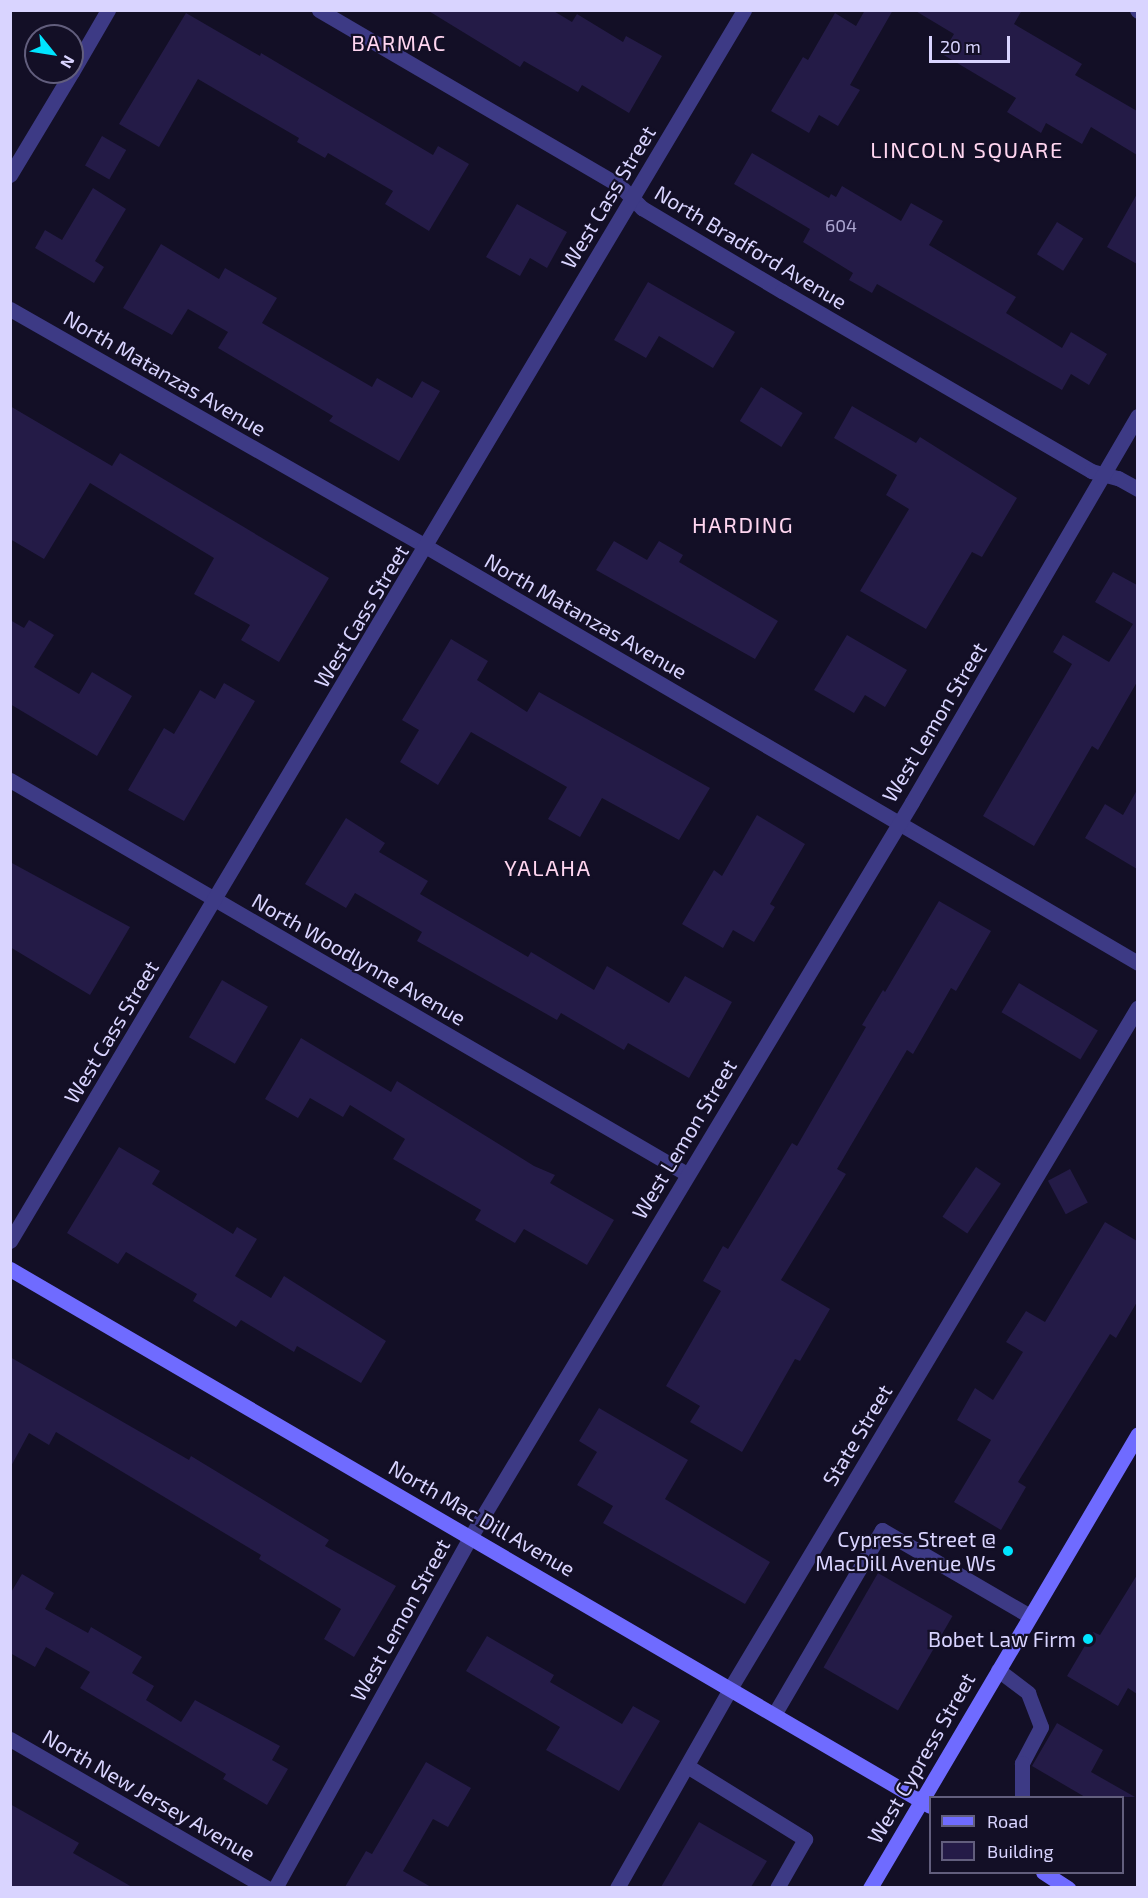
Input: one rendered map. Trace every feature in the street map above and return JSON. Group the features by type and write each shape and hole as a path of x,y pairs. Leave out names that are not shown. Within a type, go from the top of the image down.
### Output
{"street":[{"path":"84,51 108,10"},
{"name":"North Bradford Avenue","path":"319,10 619,184 642,208 782,291 1091,471 1104,473 1137,489"},
{"name":"West Cass Street","path":"10,1241 427,547 744,10"},
{"path":"10,175 65,84"},
{"name":"North Matanzas Avenue","path":"10,309 427,547 1137,963"},
{"name":"West Lemon Street","path":"275,1887 471,1536 898,823 1137,416"},
{"name":"North Woodlynne Avenue","path":"10,780 687,1174"},
{"name":"State Street","path":"617,1887 731,1687 1137,1007"},
{"name":"North Mac Dill Avenue","path":"10,1269 731,1687 926,1803"},
{"name":"West Cypress Street","path":"930,1796 998,1670 1137,1434"},
{"path":"775,1713 882,1530 1030,1616"},
{"path":"998,1670 1028,1693 1041,1727 1022,1763 1022,1796"},
{"name":"North New Jersey Avenue","path":"10,1739 267,1887"},
{"path":"687,1766 805,1839 777,1887"},
{"name":"West Cypress Street","path":"870,1887 926,1803"},
{"path":"1046,1874 1068,1887"}],"building":[{"path":"427,10 552,10 572,22 577,14 623,42 626,36 662,56 629,113 582,85 578,92 524,61 520,67"},
{"path":"865,10 893,10 850,85 860,90 838,126 819,115 809,133 771,111 803,57 808,60 835,13 856,26"},
{"path":"914,10 1022,10 1014,24 1082,64 1075,75 1137,111 1137,155 1091,127 1082,144 1046,123 1041,133 1007,112 1016,98 942,54 954,34"},
{"path":"186,13 260,56 261,53 433,155 438,146 469,164 429,231 385,204 393,191 328,153 325,158 297,142 299,138 198,79 159,147 119,124"},
{"path":"102,136 126,150 109,179 85,165"},
{"path":"752,153 829,198 831,194 836,197 842,186 901,221 911,203 943,221 929,245 1016,297 1006,313 1062,348 1071,332 1107,354 1089,385 1071,374 1062,390 877,284 872,293 849,280 853,273 803,242 810,229 734,184"},
{"path":"93,188 126,209 95,261 104,267 94,283 35,248 45,230 62,240"},
{"path":"1137,194 1137,264 1107,247"},
{"path":"517,204 567,232 547,268 530,258 520,276 486,257"},
{"path":"1057,222 1083,238 1063,271 1037,254"},
{"path":"161,244 219,279 225,268 277,298 262,323 372,387 377,378 412,398 422,381 440,391 399,461 329,421 333,416 218,348 228,332 188,309 172,335 123,308"},
{"path":"648,282 735,332 713,368 659,336 646,358 614,340"},
{"path":"761,387 803,413 781,447 740,421"},
{"path":"10,406 112,466 120,453 329,578 279,662 241,640 250,625 194,594 214,558 90,483 44,559 10,539"},
{"path":"852,406 916,443 920,437 1017,498 982,557 972,552 926,629 860,591 909,509 886,495 897,475 834,438"},
{"path":"614,541 647,560 659,541 683,555 679,562 778,621 755,659 596,570"},
{"path":"1113,572 1137,585 1137,682 1098,750 1092,746 1034,846 983,816 1072,664 1053,652 1063,635 1109,662 1133,624 1095,602"},
{"path":"10,620 24,628 29,620 54,635 34,667 79,694 92,672 132,696 97,756 10,704"},
{"path":"847,635 907,670 885,707 865,695 854,713 814,690"},
{"path":"451,639 488,661 477,680 527,712 539,692 710,788 679,840 602,798 580,837 548,819 567,787 471,732 438,785 400,762 419,730 402,720"},
{"path":"224,683 255,701 184,821 128,790 164,728 174,734 200,690 215,699"},
{"path":"1137,790 1137,869 1085,838 1105,804 1123,815"},
{"path":"757,815 805,844 770,904 775,907 754,942 733,930 723,948 682,924 714,870 722,876"},
{"path":"346,818 385,843 379,852 428,881 420,894 528,957 531,952 594,990 607,966 669,1003 685,976 732,1002 689,1078 628,1043 624,1050 561,1013 557,1020 417,941 422,932 355,893 346,908 305,884"},
{"path":"10,862 130,927 90,995 10,947"},
{"path":"939,901 991,931 956,991 951,988 913,1054 907,1050 837,1169 846,1174 781,1280 830,1309 800,1361 795,1359 742,1452 690,1422 700,1406 666,1386 721,1291 703,1281 723,1246 728,1249 792,1143 797,1146 866,1027 862,1025 883,990 885,992"},
{"path":"222,980 268,1006 235,1064 189,1037"},
{"path":"1019,983 1098,1030 1080,1060 1001,1012"},
{"path":"301,1038 391,1092 397,1081 534,1166 555,1175 550,1183 614,1220 587,1265 524,1229 515,1243 475,1220 481,1210 393,1159 405,1139 350,1105 343,1117 310,1098 298,1118 265,1099"},
{"path":"119,1147 160,1171 152,1184 233,1234 237,1227 257,1239 235,1276 271,1298 284,1276 386,1341 361,1383 297,1346 294,1352 241,1320 236,1327 193,1301 197,1294 126,1252 118,1264 67,1233"},
{"path":"976,1167 1001,1184 967,1234 942,1217"},
{"path":"1070,1169 1088,1203 1066,1214 1048,1181"},
{"path":"1105,1222 1137,1241 1137,1302 1116,1338 1110,1334 1018,1482 1026,1487 1001,1530 954,1502 991,1440 957,1420 975,1388 993,1400 1023,1352 1006,1342 1026,1311 1045,1322"},
{"path":"10,1357 189,1460 191,1456 329,1540 325,1546 396,1586 354,1657 324,1639 341,1609 259,1559 261,1555 56,1432 49,1445 29,1433 10,1468"},
{"path":"599,1408 688,1460 665,1499 770,1562 745,1604 603,1523 613,1506 577,1485 597,1452 579,1441"},
{"path":"878,1573 952,1616 898,1710 824,1667"},
{"path":"22,1574 54,1593 45,1609 88,1633 91,1627 142,1657 132,1673 154,1686 146,1700 181,1722 195,1700 280,1746 272,1760 288,1769 267,1805 223,1779 226,1774 80,1688 90,1672 46,1647 35,1667 10,1653 10,1594"},
{"path":"1137,1575 1137,1694 1128,1688 1118,1706 1067,1676 1093,1632 1100,1635"},
{"path":"487,1636 554,1675 550,1682 622,1724 633,1706 660,1721 619,1791 546,1750 560,1727 466,1671"},
{"path":"1057,1723 1103,1750 1091,1772 1135,1797 1083,1796 1032,1766"},
{"path":"426,1762 471,1788 448,1827 433,1819 403,1871 431,1887 345,1887 366,1851 372,1854"},
{"path":"10,1804 79,1843 73,1853 132,1887 10,1886"},
{"path":"699,1822 767,1861 751,1887 661,1887"}],"place":[{"name":"Cypress Street @ MacDill Avenue Ws","path":"1008,1551"},
{"name":"Bobet Law Firm","path":"1088,1639"}],"district":[{"name":"BARMAC","path":"399,43"},
{"name":"LINCOLN SQUARE","path":"967,150"},
{"name":"HARDING","path":"743,525"},
{"name":"YALAHA","path":"548,868"}]}
